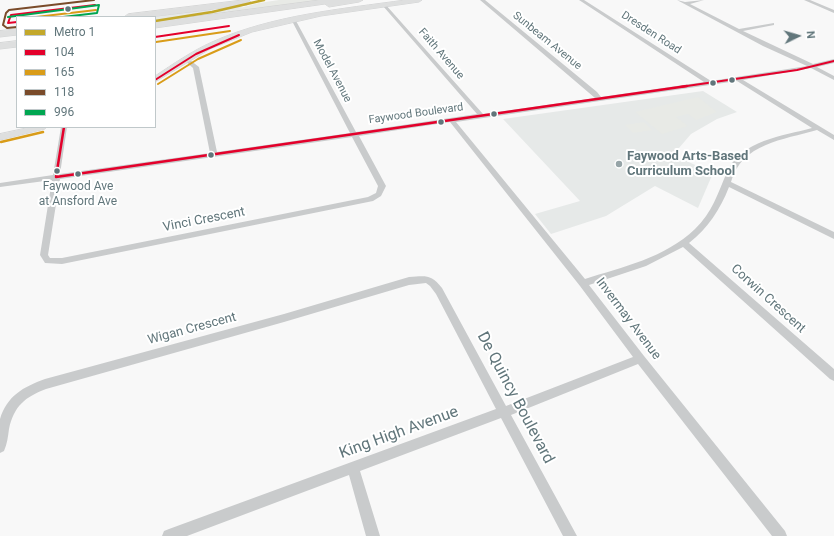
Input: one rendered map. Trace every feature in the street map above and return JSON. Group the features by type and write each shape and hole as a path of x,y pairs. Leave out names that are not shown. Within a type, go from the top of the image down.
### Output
{"highway":[{"path":"136,16 258,0"},
{"path":"156,25 339,0"},
{"path":"258,11 359,0"},
{"path":"0,30 16,29"},
{"path":"0,34 16,32"},
{"path":"0,46 16,44"}],"main road":[{"path":"156,79 186,60 225,39 254,29 293,19 419,0"},
{"path":"0,137 38,128"}],"street":[{"name":"Sunbeam Avenue","path":"482,0 595,93 599,98"},
{"name":"Dresden Road","path":"581,0 710,83"},
{"path":"679,0 765,45 813,66 834,78"},
{"path":"685,3 702,0"},
{"path":"806,0 834,12"},
{"name":"Faith Avenue","path":"386,5 482,116"},
{"name":"Model Avenue","path":"293,19 355,134"},
{"path":"738,31 772,24"},
{"path":"186,60 196,67 214,154"},
{"name":"Faywood Boulevard","path":"0,185 738,79 834,61"},
{"path":"738,79 834,138"},
{"name":"Invermay Avenue","path":"451,120 583,283 640,359 780,536"},
{"path":"56,177 64,128"},
{"path":"583,283 653,260 684,243 704,225 719,202 734,165 752,149 772,141 818,128"},
{"name":"Vinci Crescent","path":"56,177 44,255 48,261 62,261 370,199 378,196 382,191 382,186 355,134"},
{"path":"726,183 834,236"},
{"name":"Corwin Crescent","path":"684,243 834,376"},
{"name":"De Quincy Boulevard","path":"427,279 433,283 439,291 570,536"},
{"name":"Wigan Crescent","path":"0,447 5,416 19,396 30,389 284,318 409,281 427,279"},
{"name":"King High Avenue","path":"169,536 504,412 640,359"},
{"path":"353,468 373,536"}],"shaded area":[{"path":"279,0 324,0 217,14 259,3"},
{"path":"238,6 243,8 217,14 156,22 156,16 211,9 212,11"},
{"name":"Faywood Arts-Based Curriculum School","path":"703,91 737,112 717,119 691,134 673,155 713,173 698,208 655,186 606,216 551,234 535,214 580,201 503,119"},
{"path":"698,97 717,112 696,120 688,114 676,117 688,126 662,134 635,112"},
{"path":"644,122 652,130 633,133 625,125"}],"metro line":[{"name":"1","path":"156,21 212,12 264,0"}],"transit line":[{"name":"118","path":"16,27 7,28 3,25 6,13 9,10 94,0"},
{"name":"104","path":"16,22 8,23 11,15 95,5"},
{"name":"996","path":"8,17 99,5 97,13 72,16"},
{"name":"165","path":"45,16 96,10"},
{"name":"104","path":"156,37 229,26"},
{"name":"165","path":"156,42 230,31"},
{"name":"104","path":"156,79 196,54 239,35"},
{"name":"165","path":"158,84 198,59 241,40"},
{"name":"104","path":"56,177 710,83 797,70 834,61"},
{"name":"104","path":"56,177 64,128"},
{"name":"165","path":"1,142 43,132"}],"place":[{"name":"Faywood Arts-Based Curriculum School","path":"619,164"},
{"name":"Faywood Ave at Ansford Ave","path":"78,174"}]}
